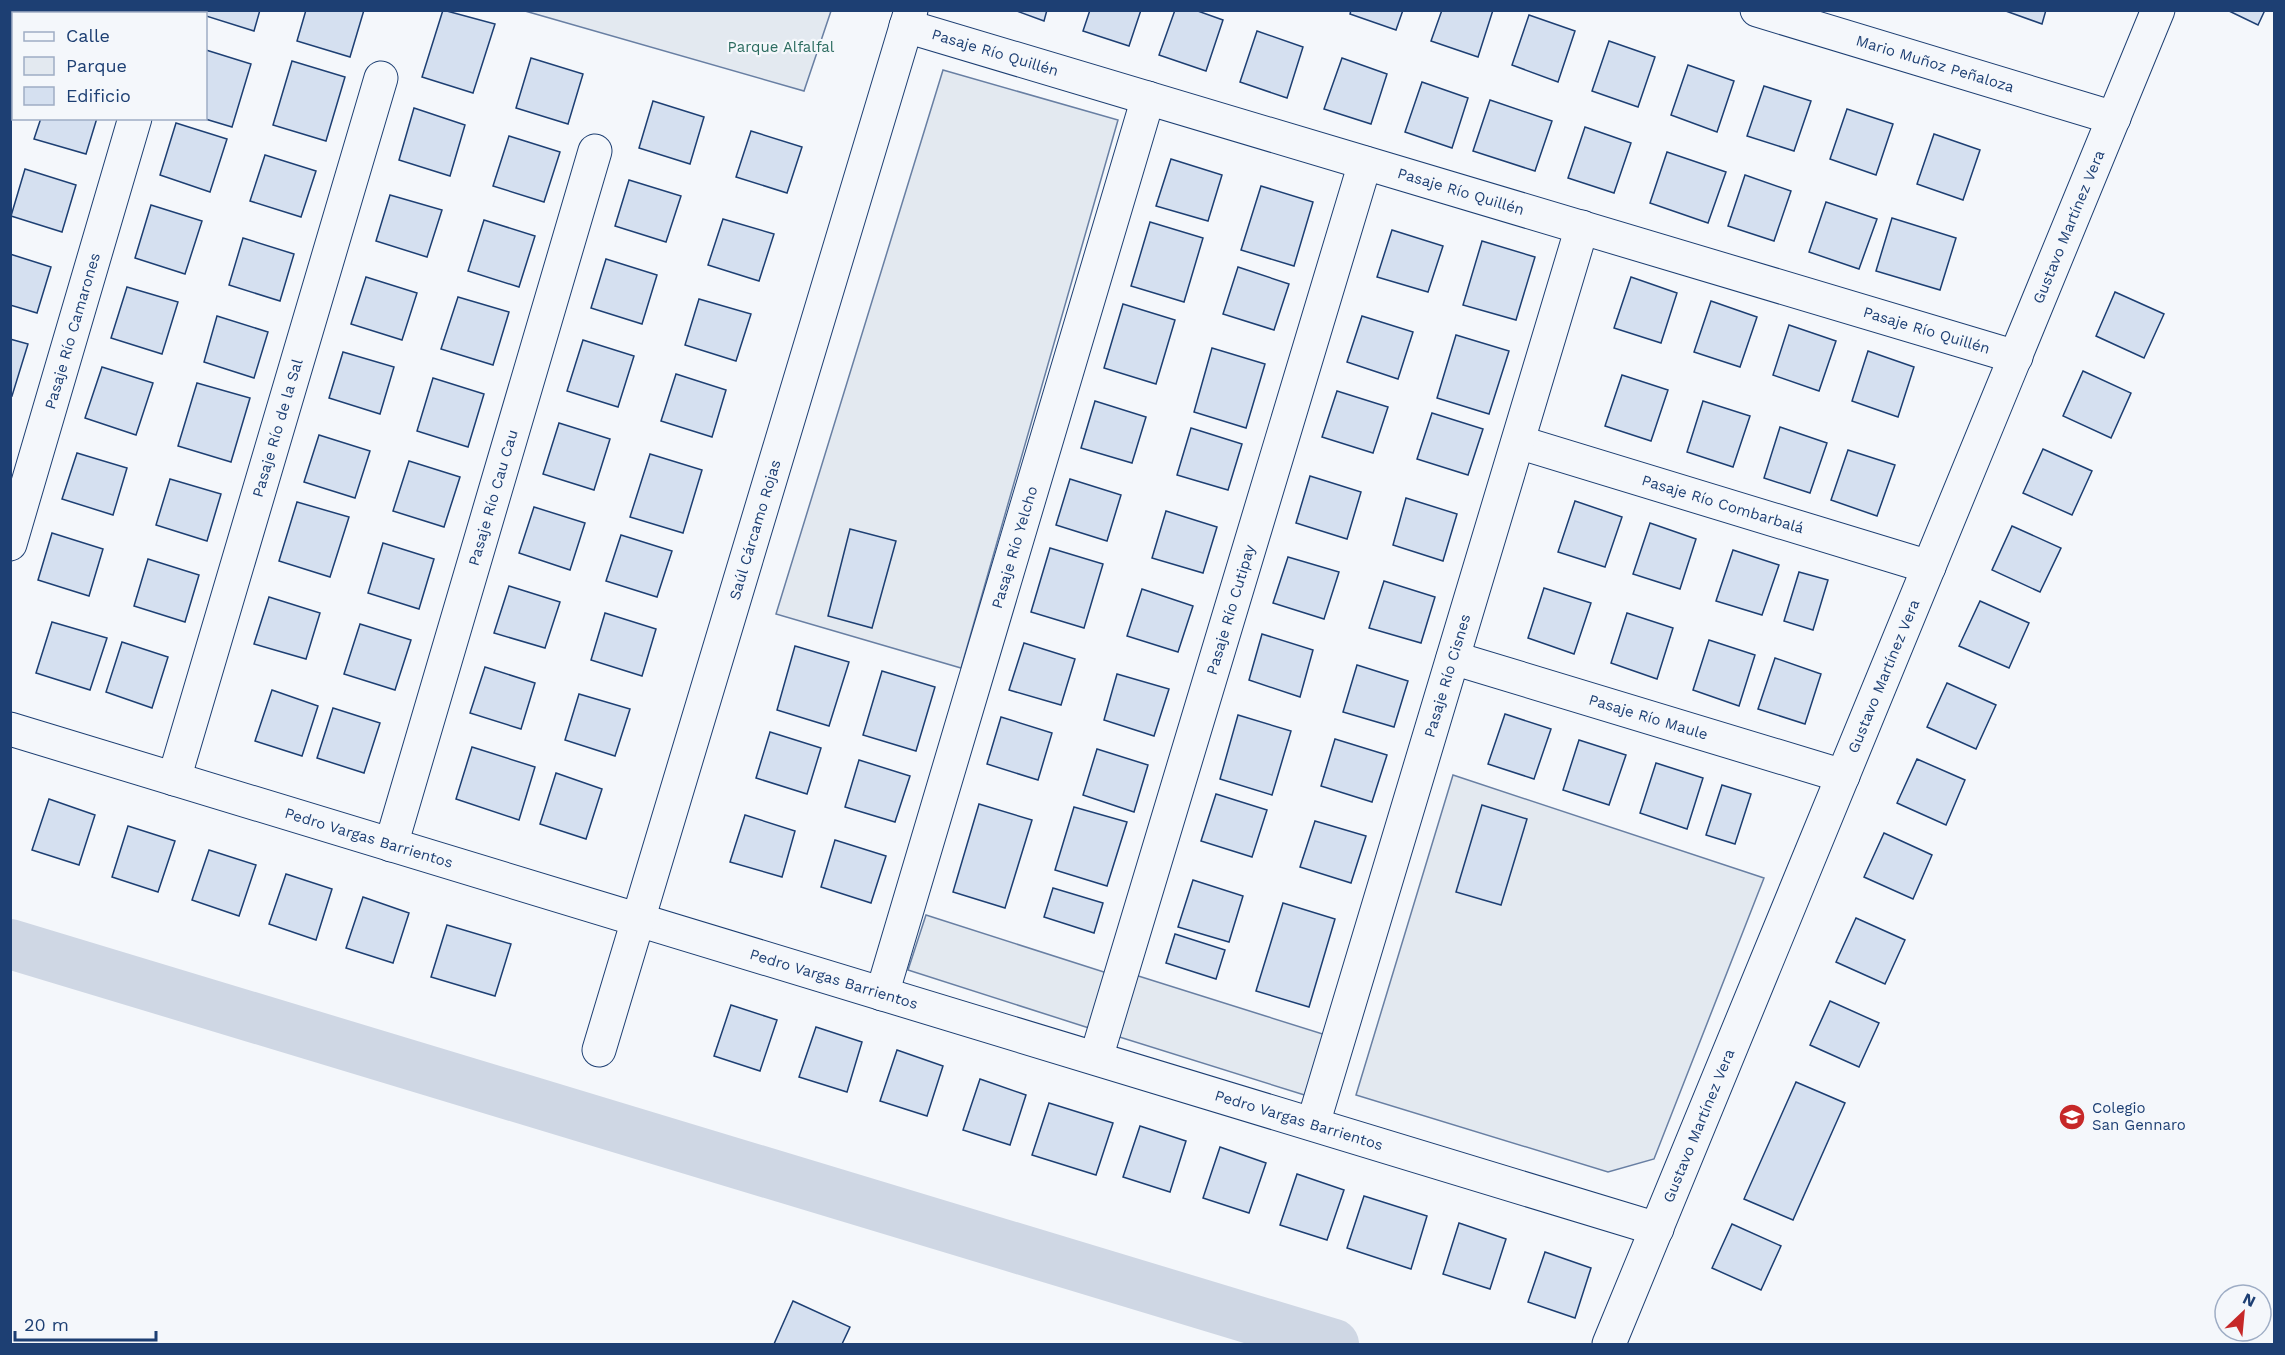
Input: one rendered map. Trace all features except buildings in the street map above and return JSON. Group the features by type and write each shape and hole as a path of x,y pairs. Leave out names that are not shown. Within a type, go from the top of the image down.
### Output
{"street":[{"name":"Mario Muñoz Peñaloza","path":"1757,10 2114,118"},
{"name":"Gustavo Martínez Vera","path":"1609,1344 2158,10"},
{"name":"Pasaje Río Quillén","path":"909,18 1148,98 2016,357"},
{"name":"Saúl Cárcamo Rojas","path":"599,1050 909,18"},
{"name":"Pasaje Río de la Sal","path":"174,779 381,78"},
{"name":"Pasaje Río Yelcho","path":"882,994 1148,98"},
{"name":"Pasaje Río Camarones","path":"10,544 134,120"},
{"name":"Pasaje Río Cau Cau","path":"391,845 595,151"},
{"name":"Pasaje Río Cutipay","path":"1096,1058 1365,163"},
{"name":"Pasaje Río Cisnes","path":"1312,1124 1582,227"},
{"name":"Pasaje Río Combarbalá","path":"1518,442 1929,567"},
{"name":"Pasaje Río Maule","path":"1453,658 1843,776"},
{"name":"Pedro Vargas Barrientos","path":"10,729 1657,1229"}],"green space":[{"name":"Parque Alfalfal","path":"525,11 831,11 804,91"},
{"path":"943,70 1118,120 961,668 776,614"},
{"path":"1453,775 1764,878 1654,1159 1608,1172 1356,1095"},
{"path":"926,915 1107,973 1089,1028 908,970"},
{"path":"1132,974 1329,1036 1311,1097 1113,1035"}],"waterway":[{"path":"10,944 1334,1344"}],"place":[{"name":"Colegio San Gennaro","path":"2072,1117"}]}
